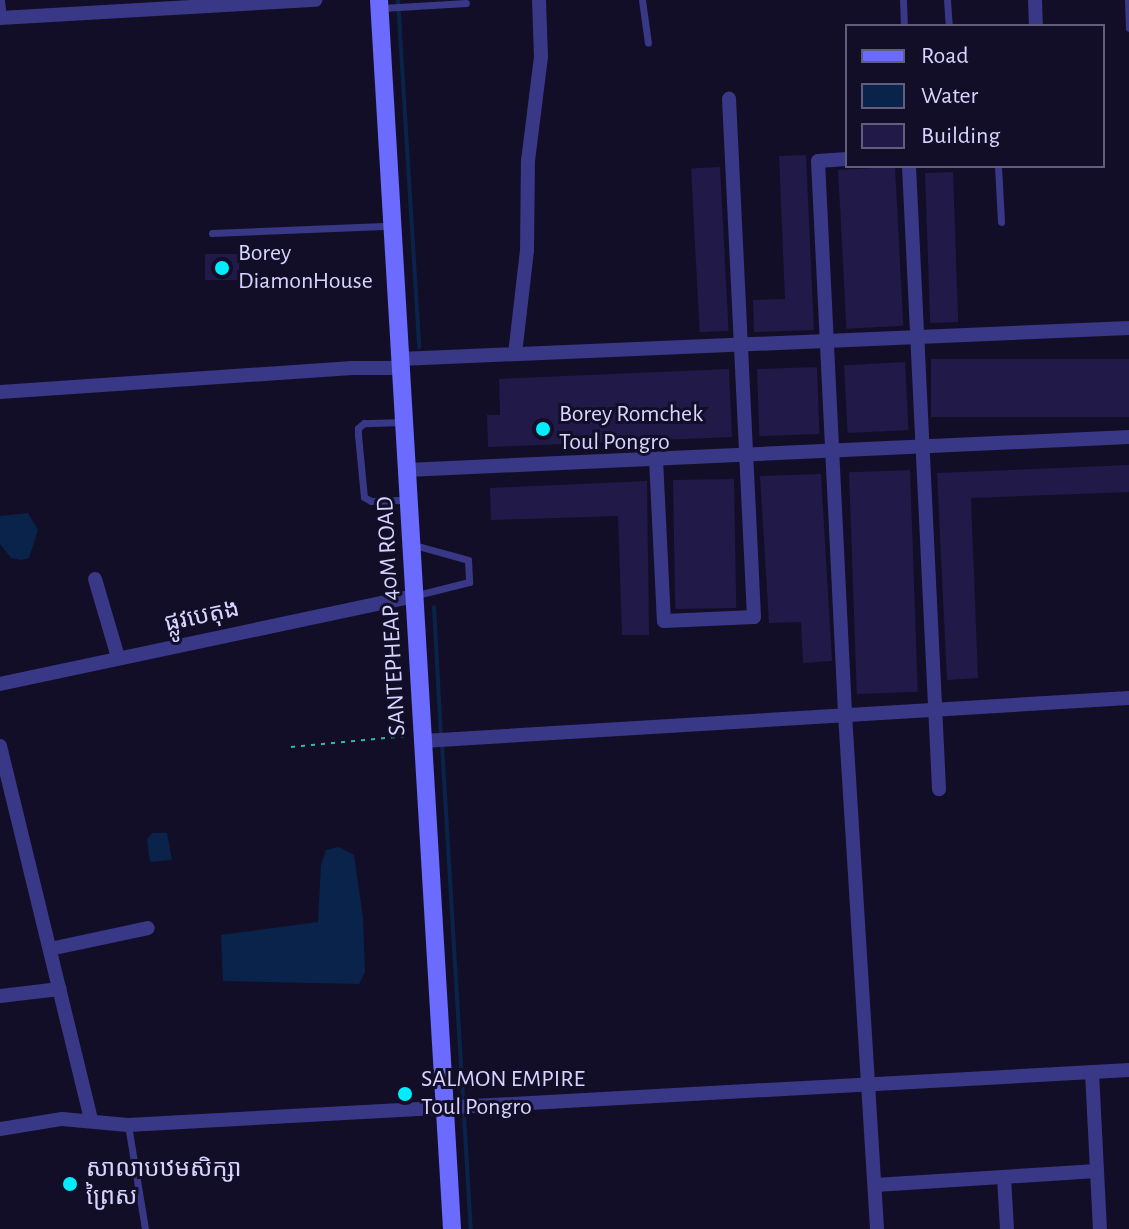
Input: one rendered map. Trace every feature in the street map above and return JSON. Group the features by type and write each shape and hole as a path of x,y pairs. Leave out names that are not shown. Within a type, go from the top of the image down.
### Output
{"main road":[{"name":"SANTEPHEAP 40M ROAD","path":"381,5 414,596 427,738 451,1108 452,1229"}],"street":[{"path":"2,18 315,0"},
{"path":"515,354 527,251 528,161 541,57 539,0"},
{"path":"1035,0 1036,24"},
{"path":"656,459 664,621 754,617 729,99"},
{"path":"845,159 818,161 845,714 877,1229"},
{"path":"909,168 939,789"},
{"path":"0,392 515,354 1129,328"},
{"path":"407,470 1129,437"},
{"path":"95,579 118,657"},
{"name":"ផ្លូវបេតុង","path":"0,684 414,596"},
{"path":"427,738 1129,698"},
{"path":"0,746 91,1119"},
{"path":"50,949 148,928"},
{"path":"0,996 60,989"},
{"path":"0,1129 62,1119 91,1119 128,1125 1129,1070"},
{"path":"1092,1072 1100,1229"},
{"path":"875,1185 1097,1171"},
{"path":"1004,1177 1007,1229"}],"lane":[{"path":"1,0 2,18"},
{"path":"642,0 648,43"},
{"path":"903,0 904,24"},
{"path":"947,0 949,24"},
{"path":"1128,0 1129,28"},
{"path":"381,5 466,3"},
{"path":"998,168 1001,222"},
{"path":"212,233 392,225"},
{"path":"404,422 364,423 358,428 358,435 364,497 371,501 409,500"},
{"path":"411,544 468,560 469,582 414,596"},
{"path":"128,1125 145,1229"}],"path":[{"path":"291,747 427,738"}],"water":[{"path":"28,513 38,530 29,558 11,558 0,544 0,516"},
{"path":"153,833 167,833 172,860 150,862 147,839"},
{"path":"339,847 354,855 363,918 365,972 359,984 223,981 221,935 318,922 321,865 326,850"}],"building":[{"path":"806,155 814,330 754,332 753,300 785,299 779,156"},
{"path":"720,167 729,331 700,332 691,169"},
{"path":"895,168 903,326 846,329 838,170"},
{"path":"953,172 958,322 930,323 925,173"},
{"name":"Borey DiamonHouse","path":"205,254 239,254 239,280 205,280"},
{"path":"931,359 1129,359 1129,417 931,417"},
{"path":"905,362 909,430 848,433 844,365"},
{"path":"817,367 819,434 759,436 757,369"},
{"path":"729,369 732,437 488,447 487,415 500,415 499,379"},
{"path":"1129,465 1129,492 971,498 978,678 947,680 937,473"},
{"path":"910,470 918,692 857,694 849,472"},
{"path":"821,474 832,661 803,663 801,622 769,623 760,476"},
{"path":"734,479 736,608 675,609 673,480"},
{"path":"647,481 649,635 622,635 618,516 491,520 490,488"}],"waterway":[{"path":"398,0 419,347"},
{"path":"434,607 441,736"},
{"path":"442,745 471,1229"}],"place":[{"name":"Borey DiamonHouse","path":"222,268"},
{"name":"Borey Romchek Toul Pongro","path":"543,429"},
{"name":"SALMON EMPIRE Toul Pongro","path":"405,1094"},
{"name":"សាលាបឋមសិក្សា ព្រៃស","path":"70,1184"}]}
